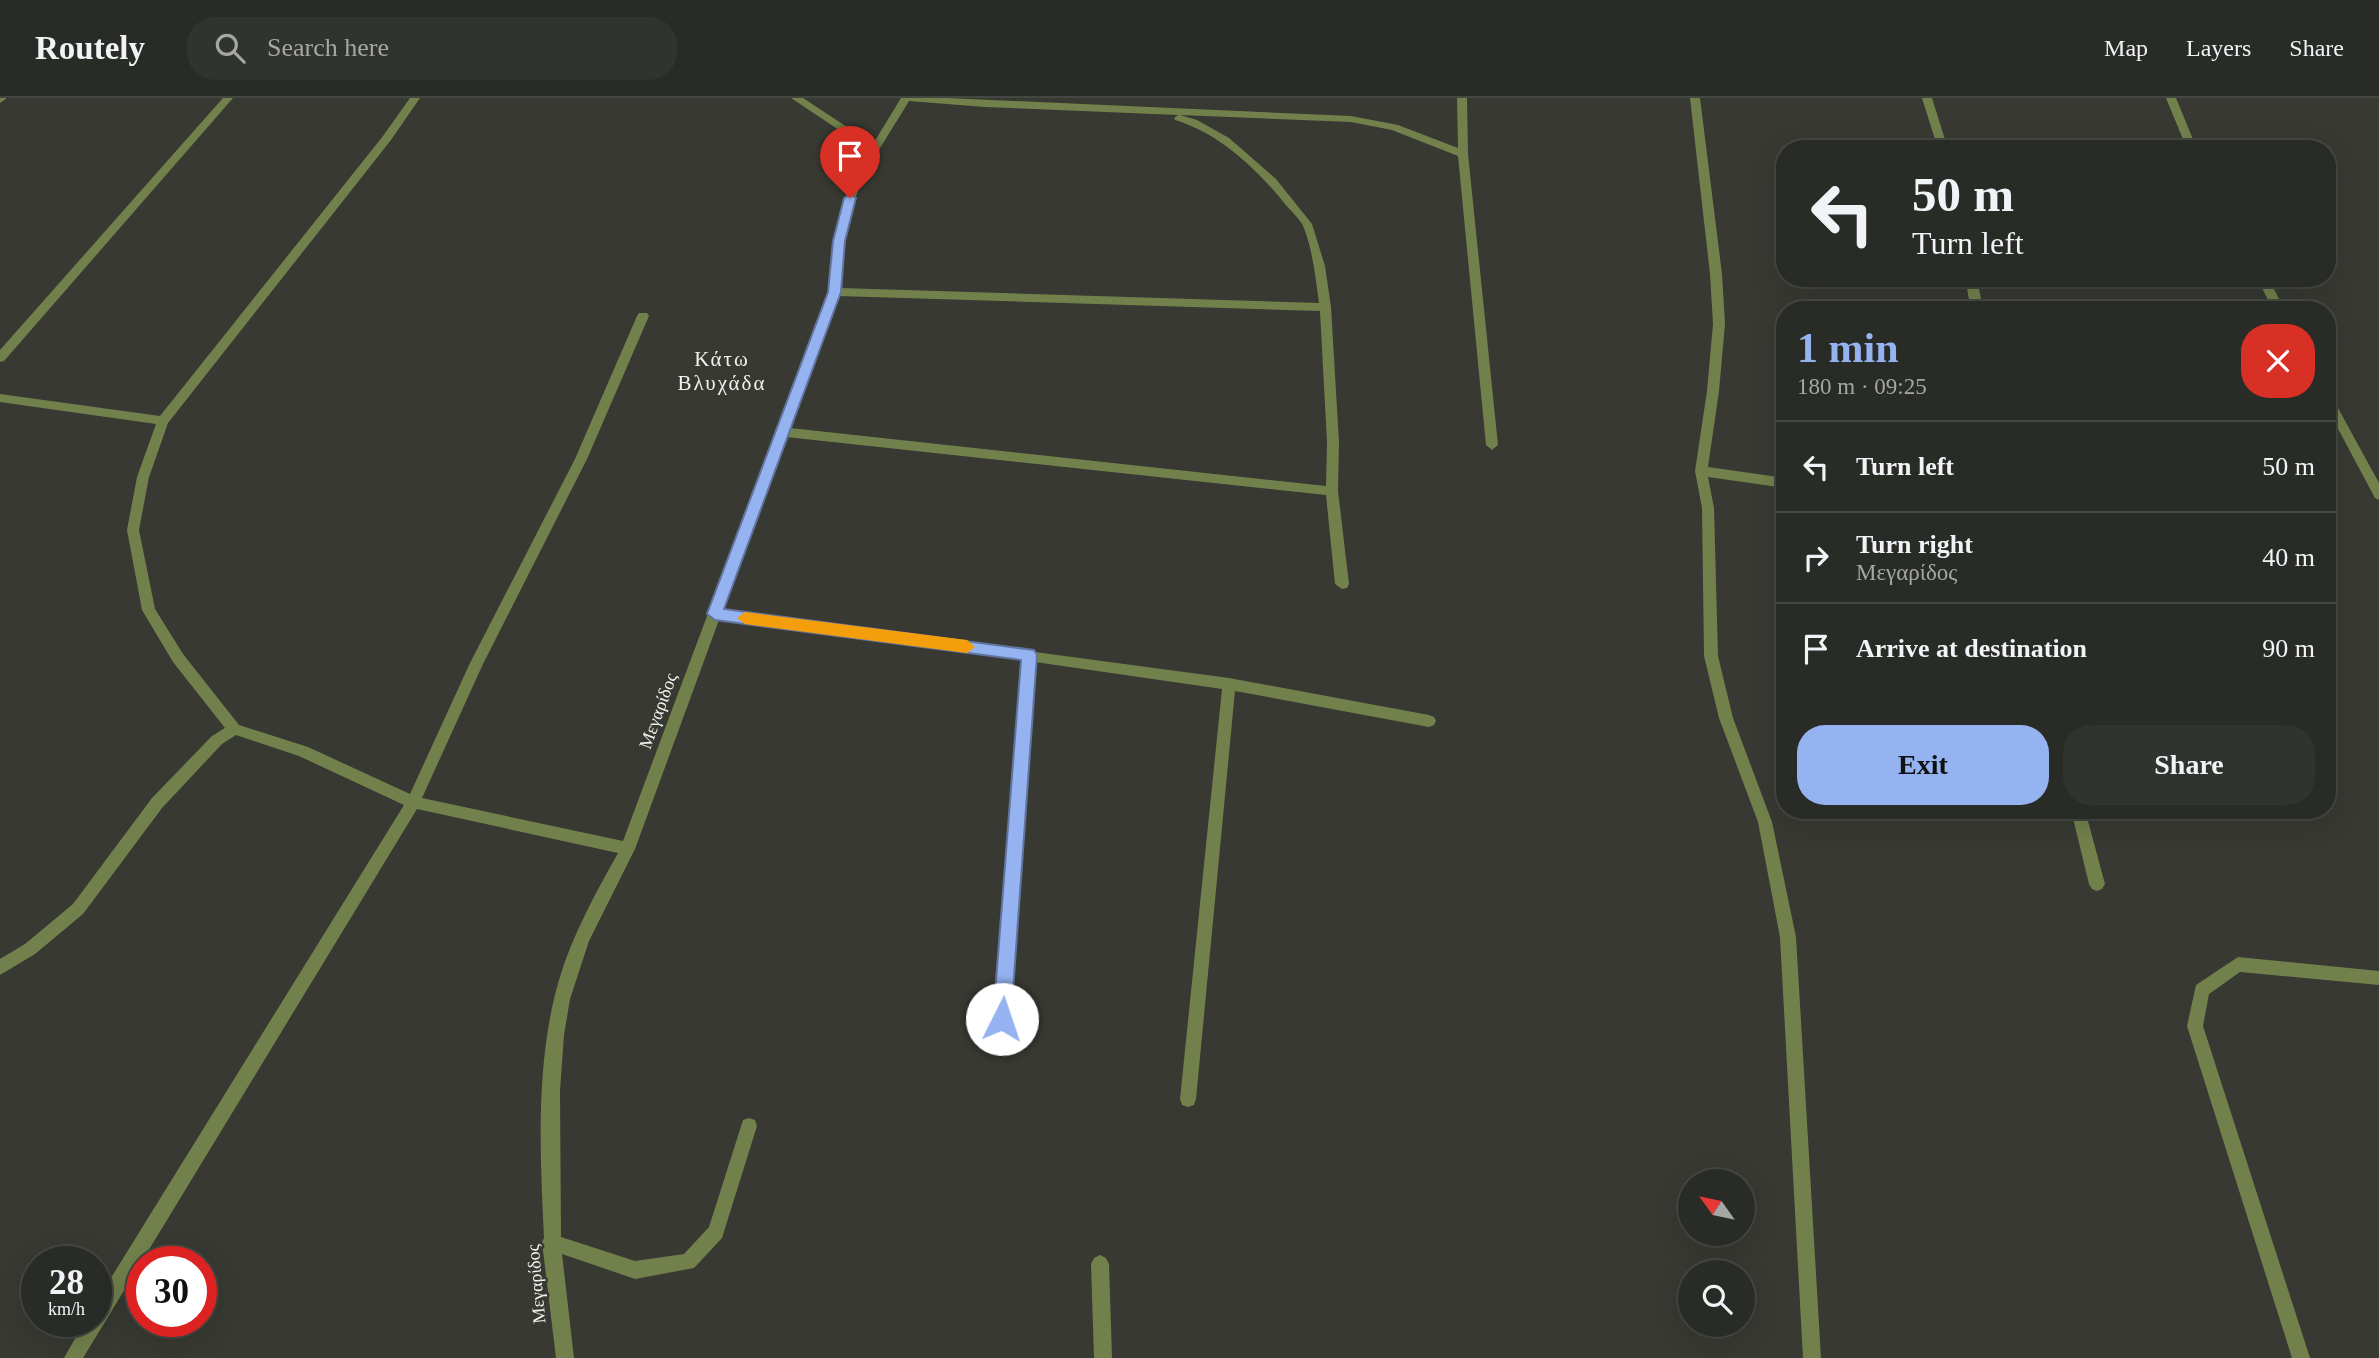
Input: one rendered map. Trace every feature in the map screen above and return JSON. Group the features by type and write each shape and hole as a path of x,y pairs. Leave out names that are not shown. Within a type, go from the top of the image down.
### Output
{"street":[{"path":"0,358 228,98"},
{"path":"415,98 379,149 163,421 143,477 133,530 149,610 178,659 234,729 303,751 412,802 628,849"},
{"path":"796,98 875,150"},
{"path":"907,98 1143,111 1351,118 1394,127 1463,154"},
{"name":"Μεγαρίδος","path":"565,1358 551,1242 551,1082 562,1000 576,955 599,901 628,849 834,292 839,241 850,198 907,98"},
{"path":"1143,111 1156,98"},
{"path":"1462,98 1463,154 1492,445"},
{"path":"1695,98 1716,274 1719,324 1713,391 1701,471 1708,508 1711,656 1726,718 1765,822 1788,937 1812,1358"},
{"path":"1927,98 1940,140"},
{"path":"2171,98 2188,140"},
{"path":"1158,111 1193,122 1225,140 1272,181 1307,224 1319,266 1325,307 1334,442 1332,491 1342,584"},
{"path":"834,292 1325,307"},
{"path":"112,1294 412,802 477,663 581,459 643,316"},
{"path":"0,398 163,421"},
{"path":"2336,415 2379,495"},
{"path":"783,432 1332,491"},
{"path":"1701,471 1776,482"},
{"path":"715,614 1229,684 1429,721"},
{"path":"1002,1019 1029,655"},
{"path":"1188,1099 1229,684"},
{"path":"0,968 30,950 78,909 157,803 217,740 234,729"},
{"path":"2080,819 2097,884"},
{"path":"2301,1358 2195,1026 2202,990 2238,964 2379,978"},
{"path":"551,1242 635,1270 688,1262 716,1232 749,1126"},
{"path":"1100,1264 1103,1358"},
{"path":"73,1358 86,1337"}],"slow traffic":[{"path":"745,618 967,647"}],"district":[{"name":"Κάτω Βλυχάδα","path":"722,371"}],"route":[{"path":"850,198 839,241 834,292 715,614 1029,655 1002,1019"}]}
